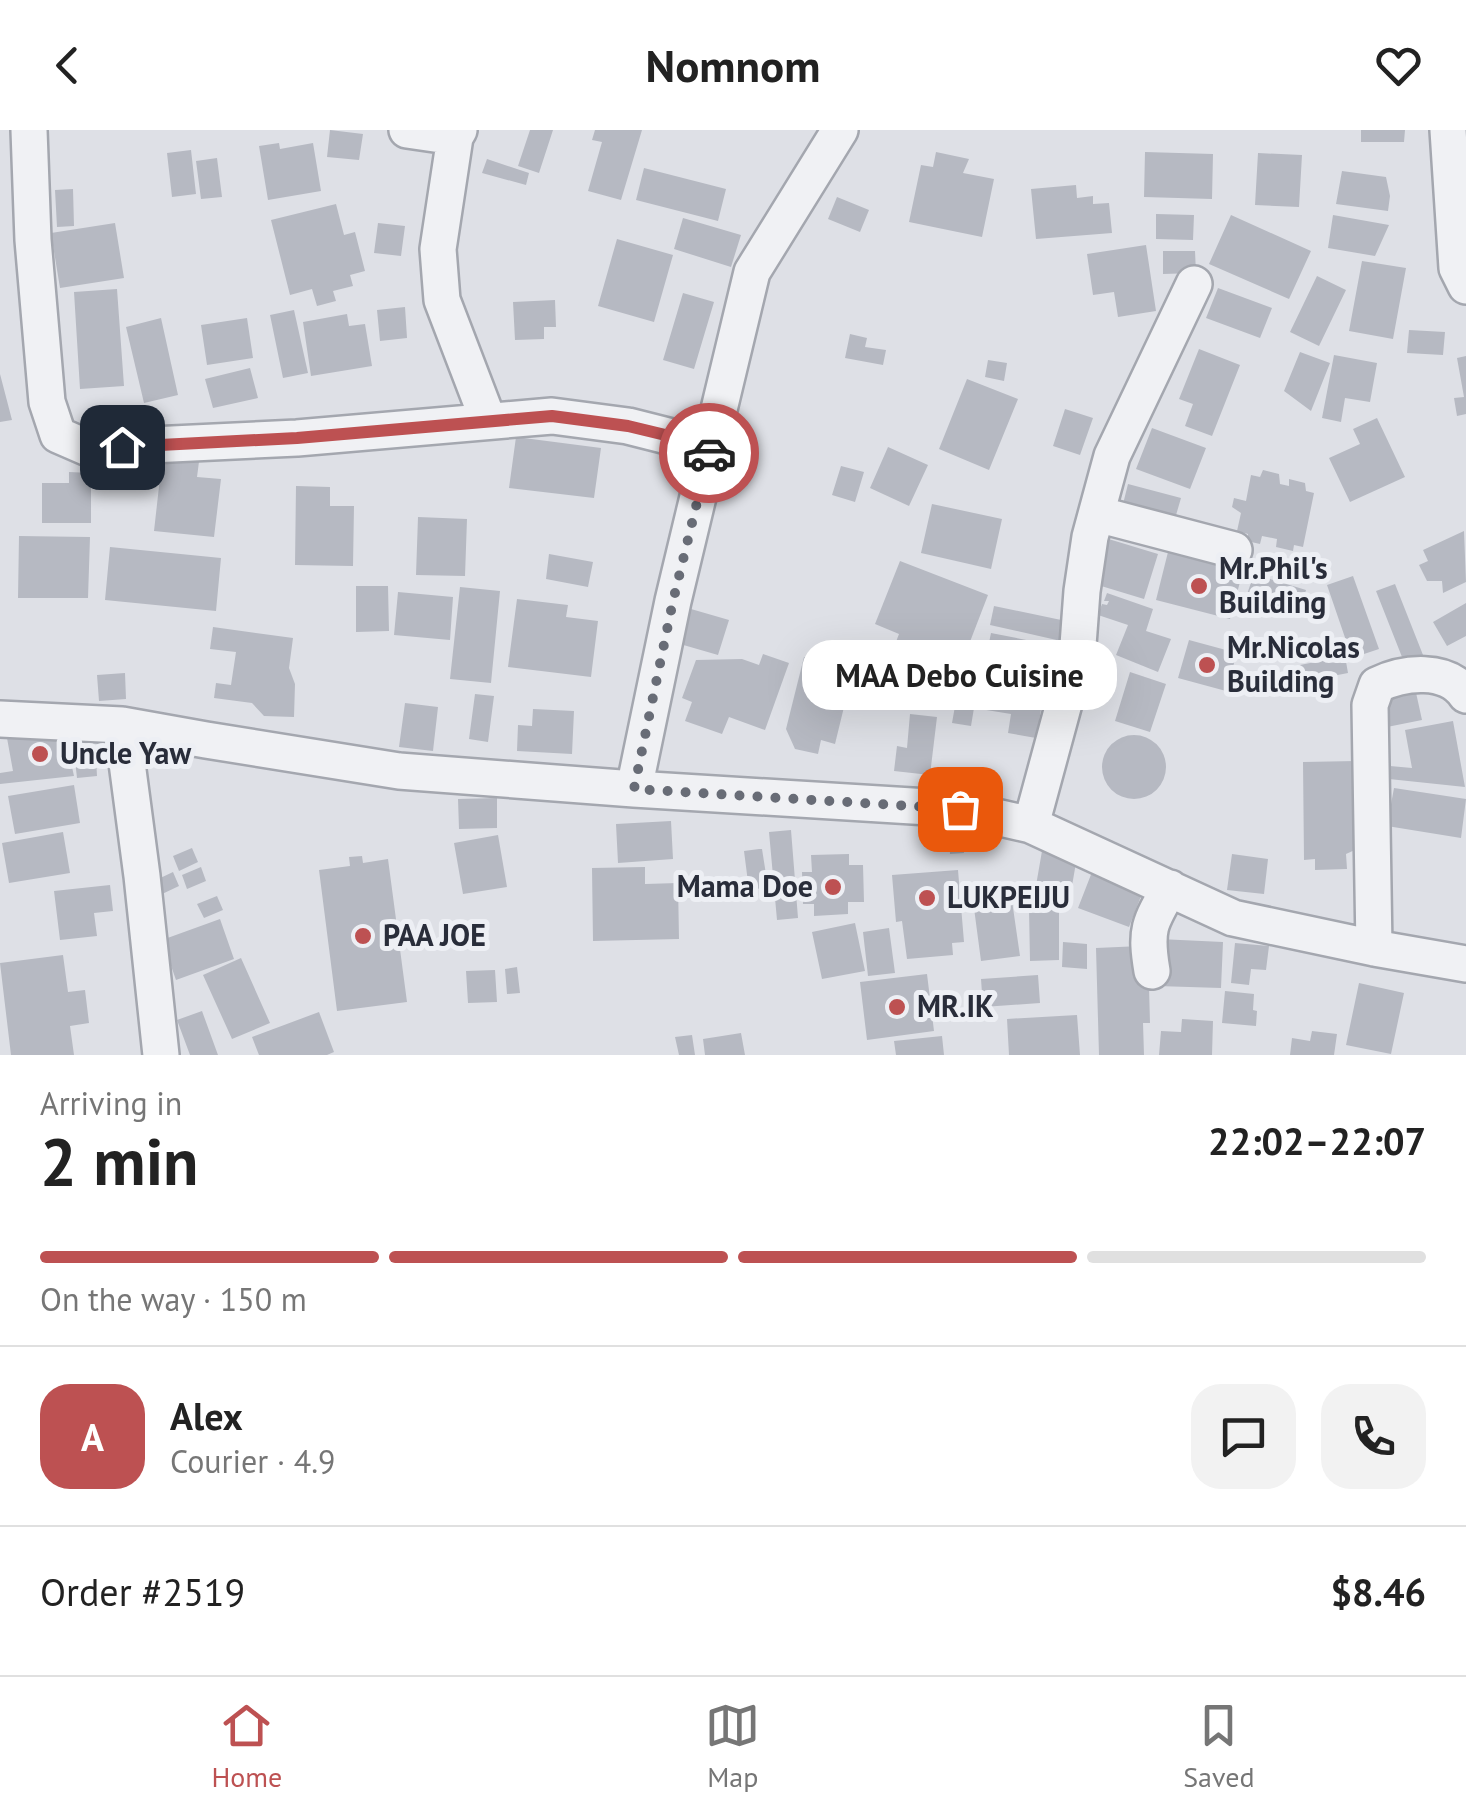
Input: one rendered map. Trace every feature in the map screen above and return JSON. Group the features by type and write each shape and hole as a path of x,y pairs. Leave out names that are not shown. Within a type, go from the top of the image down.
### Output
{"street":[{"path":"29,130 33,240 47,402 58,435 88,448 297,438 552,416 628,426 711,446"},
{"path":"407,130 457,134 438,249 442,300 488,420"},
{"path":"634,789 673,601 752,272 840,130"},
{"path":"1448,130 1457,268 1466,286"},
{"path":"1032,826 1075,658 1090,537 1112,456 1194,284"},
{"path":"1096,514 1234,550"},
{"path":"1374,948 1370,706 1377,685 1418,674 1444,679 1466,695"},
{"path":"0,720 122,724 399,770 960,809 1032,826 1233,918 1466,964"},
{"path":"122,724 161,1055"},
{"path":"1152,971 1147,942 1151,920 1170,888"}],"building":[{"path":"330,130 363,134 359,160 327,157"},
{"path":"530,130 553,130 539,173 518,166"},
{"path":"595,130 642,130 621,200 588,191 602,142 592,140"},
{"path":"1361,130 1405,130 1404,142 1361,142"},
{"path":"279,143 280,149 313,143 321,191 268,200 259,146"},
{"path":"191,150 196,194 172,197 167,153"},
{"path":"936,152 969,159 963,173 994,179 982,237 909,222 921,165 933,167"},
{"path":"1145,152 1213,154 1212,199 1144,197"},
{"path":"1258,153 1302,155 1299,207 1255,205"},
{"path":"217,158 222,197 201,199 196,161"},
{"path":"487,159 529,173 526,185 482,173"},
{"path":"644,168 726,189 718,221 636,200"},
{"path":"1342,171 1386,177 1388,211 1336,204"},
{"path":"1076,185 1077,198 1093,196 1093,204 1109,203 1112,233 1036,239 1031,189"},
{"path":"73,189 74,226 57,227 55,190"},
{"path":"837,197 869,210 860,232 828,219"},
{"path":"336,204 344,235 355,232 365,271 350,275 353,286 333,291 336,301 317,306 312,289 290,295 271,220"},
{"path":"1156,214 1194,215 1193,240 1156,239"},
{"path":"1231,215 1311,251 1289,299 1209,264"},
{"path":"1333,215 1389,225 1375,256 1328,248"},
{"path":"683,218 741,235 731,267 674,249"},
{"path":"115,223 124,278 60,288 51,233"},
{"path":"378,223 405,226 401,256 374,253"},
{"path":"617,239 673,255 654,322 598,306"},
{"path":"1146,245 1156,311 1118,317 1114,292 1093,295 1087,254"},
{"path":"1163,251 1195,251 1196,273 1163,274"},
{"path":"1362,261 1406,268 1393,339 1349,331"},
{"path":"1317,276 1346,290 1319,346 1290,332"},
{"path":"1218,288 1272,308 1260,338 1206,318"},
{"path":"117,289 124,386 80,389 74,292"},
{"path":"683,293 714,302 694,369 663,360"},
{"path":"555,300 556,327 544,327 544,339 515,340 513,302"},
{"path":"405,307 407,338 380,341 377,310"},
{"path":"294,310 308,373 283,378 270,315"},
{"path":"347,314 349,326 365,324 372,366 311,376 303,322"},
{"path":"161,318 178,395 144,403 126,327"},
{"path":"247,318 253,358 207,365 201,325"},
{"path":"1409,330 1445,332 1443,355 1407,353"},
{"path":"850,334 867,338 865,347 886,350 883,365 845,358"},
{"path":"1199,349 1240,365 1212,436 1185,426 1193,404 1179,399"},
{"path":"1300,352 1330,363 1311,411 1284,391"},
{"path":"1334,355 1377,363 1370,402 1345,398 1341,422 1322,418"},
{"path":"1466,356 1466,414 1457,416 1454,398 1464,397 1457,358"},
{"path":"988,360 1007,363 1004,381 985,377"},
{"path":"250,368 258,398 213,408 205,379"},
{"path":"0,374 12,420 0,422"},
{"path":"967,379 1018,399 989,470 939,449"},
{"path":"1065,409 1093,418 1080,455 1053,446"},
{"path":"1377,418 1405,477 1350,502 1329,458 1360,444 1353,429"},
{"path":"1152,428 1206,448 1190,489 1136,469"},
{"path":"516,437 601,448 594,498 509,488"},
{"path":"888,447 928,465 909,506 870,488"},
{"path":"182,452 200,454 197,477 221,479 214,537 154,531 162,460 177,462"},
{"path":"841,466 864,472 855,502 832,495"},
{"path":"1263,470 1279,474 1280,484 1289,486 1289,479 1305,483 1306,491 1314,493 1303,547 1294,545 1293,551 1276,547 1277,539 1262,536 1260,544 1247,541 1248,534 1237,531 1241,513 1232,507 1234,498 1246,501 1251,475 1260,477"},
{"path":"69,472 91,473 91,523 42,523 42,483 69,483"},
{"path":"1128,484 1181,498 1172,529 1123,504"},
{"path":"296,486 330,487 330,506 354,506 353,566 295,565"},
{"path":"932,504 1002,519 991,569 921,553"},
{"path":"418,517 467,519 465,576 416,575"},
{"path":"1464,531 1466,582 1443,593 1442,581 1427,581 1419,565 1428,561 1423,550"},
{"path":"19,536 90,537 88,598 18,598"},
{"path":"1102,537 1158,554 1144,599 1088,582"},
{"path":"110,547 221,558 216,611 105,600"},
{"name":"Mr.Phil's Building","path":"1168,552 1243,571 1230,619 1156,600"},
{"path":"549,554 593,562 588,587 546,579"},
{"path":"900,561 988,595 956,678 934,670 928,685 915,680 912,688 896,682 899,673 886,668 899,634 875,624"},
{"path":"1254,574 1306,590 1299,613 1246,597"},
{"path":"1353,576 1379,649 1352,658 1327,585"},
{"path":"1395,584 1423,655 1402,657 1376,591"},
{"path":"356,586 388,586 389,631 356,632"},
{"path":"460,587 500,591 491,683 450,679"},
{"path":"398,592 453,597 450,640 394,635"},
{"path":"1107,593 1153,609 1146,631 1171,639 1158,672 1116,655 1128,625 1098,615 1102,604 1109,601 1104,601"},
{"path":"517,599 568,605 566,617 598,621 591,677 508,667"},
{"path":"1466,603 1466,636 1447,646 1433,622"},
{"path":"994,606 1066,621 1061,641 990,625"},
{"path":"691,609 729,620 718,655 680,644"},
{"path":"213,627 293,638 289,668 295,684 294,717 264,716 252,703 214,698 216,683 231,685 236,652 210,649"},
{"path":"991,633 1057,646 1048,691 982,677"},
{"name":"Mr.Nicolas Building","path":"1189,640 1237,653 1226,691 1178,678"},
{"path":"763,654 789,663 765,730 729,717 722,734 685,721 692,702 682,698 696,660 742,659 759,665"},
{"path":"1345,656 1348,673 1297,683 1300,665"},
{"path":"804,657 865,672 855,710 844,707 835,744 821,740 818,754 795,749 786,729"},
{"path":"1130,672 1166,684 1150,732 1115,721"},
{"path":"125,673 126,699 99,701 97,675"},
{"path":"960,678 1044,693 1036,738 1008,733 1011,714 974,708 971,726 952,723"},
{"path":"1415,688 1422,720 1387,727 1380,696"},
{"path":"475,694 494,696 488,742 469,739"},
{"path":"405,703 438,707 433,751 399,747"},
{"path":"533,709 574,711 572,754 517,751 518,725 532,726"},
{"path":"910,714 937,717 930,775 894,771 897,746 907,748"},
{"path":"1453,721 1465,787 1389,779 1390,766 1412,768 1405,730"},
{"name":"Uncle Yaw","path":"64,731 74,776 0,784 0,773 13,771 7,738"},
{"path":"1134,735 1156,745 1166,767 1156,789 1134,799 1112,789 1102,767 1112,745"},
{"path":"96,758 97,776 77,778 75,760"},
{"path":"1356,761 1357,849 1346,854 1347,869 1315,870 1315,859 1304,860 1303,762"},
{"path":"74,785 80,823 15,834 8,796"},
{"path":"1394,788 1466,799 1461,838 1387,826"},
{"path":"497,798 497,828 459,829 458,799"},
{"path":"671,821 673,859 618,863 616,824"},
{"path":"791,830 798,918 777,920 769,832"},
{"path":"949,831 963,831 964,853 950,854"},
{"path":"63,832 70,873 9,883 2,843"},
{"path":"498,835 507,887 463,894 454,843"},
{"path":"192,848 198,862 179,871 173,856"},
{"path":"762,849 768,887 749,890 744,851"},
{"path":"1042,851 1077,857 1069,903 1034,897"},
{"name":"Mama Doe","path":"849,854 849,865 863,865 864,902 848,902 848,914 814,916 814,904 803,904 802,872 812,872 811,855"},
{"path":"1232,854 1268,859 1264,894 1227,890"},
{"name":"PAA JOE","path":"362,856 363,863 388,859 407,1002 337,1011 319,870 350,866 349,857"},
{"path":"201,867 206,881 187,889 182,875"},
{"path":"645,867 645,884 678,883 679,939 593,941 592,868"},
{"name":"LUKPEIJU","path":"958,870 964,942 952,943 953,955 907,959 902,921 896,922 892,875"},
{"path":"173,872 179,886 160,895 154,881"},
{"path":"1092,872 1143,891 1129,927 1078,908"},
{"path":"110,885 113,911 94,913 97,936 60,940 54,891"},
{"path":"1010,887 1020,956 981,961 972,893"},
{"path":"217,896 223,910 204,918 197,904"},
{"path":"1029,909 1059,909 1059,960 1030,961"},
{"path":"220,919 234,959 176,980 162,940"},
{"path":"855,923 865,971 822,979 812,932"},
{"path":"889,928 895,973 868,976 863,932"},
{"path":"1159,939 1223,942 1221,988 1157,986"},
{"path":"1063,942 1087,944 1087,969 1062,967"},
{"path":"1235,943 1269,946 1266,970 1251,969 1249,985 1231,983"},
{"path":"1141,946 1142,987 1149,987 1150,1023 1143,1023 1144,1055 1099,1055 1096,948"},
{"path":"63,955 68,992 85,990 89,1023 70,1026 74,1055 11,1055 0,963"},
{"path":"241,958 270,1023 232,1039 203,975"},
{"path":"517,967 520,993 507,994 505,969"},
{"path":"495,970 497,1002 468,1003 466,971"},
{"name":"MR.IK","path":"927,974 934,1031 867,1040 860,982"},
{"path":"1038,975 1040,1003 983,1007 981,979"},
{"path":"1359,983 1404,993 1391,1054 1346,1045"},
{"path":"1225,991 1254,994 1256,1026 1222,1023"},
{"path":"202,1011 218,1055 190,1055 177,1020"},
{"path":"319,1012 334,1052 259,1055 252,1037"},
{"path":"1077,1015 1080,1055 1009,1055 1007,1019"},
{"path":"1182,1019 1213,1021 1212,1055 1159,1055 1161,1031 1181,1032"},
{"path":"1312,1031 1337,1034 1334,1055 1290,1055 1292,1038 1310,1041"},
{"path":"741,1033 745,1055 705,1055 703,1039"},
{"path":"692,1035 695,1055 679,1055 675,1037"},
{"path":"942,1036 944,1055 896,1055 894,1041"}],"way so far":[{"path":"709,453 634,789 960,809"}],"place":[{"name":"Mr.Phil's Building","path":"1199,586"},
{"name":"Mr.Nicolas Building","path":"1207,665"},
{"name":"Uncle Yaw","path":"40,754"},
{"name":"MAA Debo Cuisine","path":"960,809"},
{"name":"Mama Doe","path":"833,887"},
{"name":"LUKPEIJU","path":"927,898"},
{"name":"PAA JOE","path":"363,936"},
{"name":"MR.IK","path":"897,1007"}],"route":[{"path":"122,447 297,438 552,416 628,426 711,446 709,453"}]}
